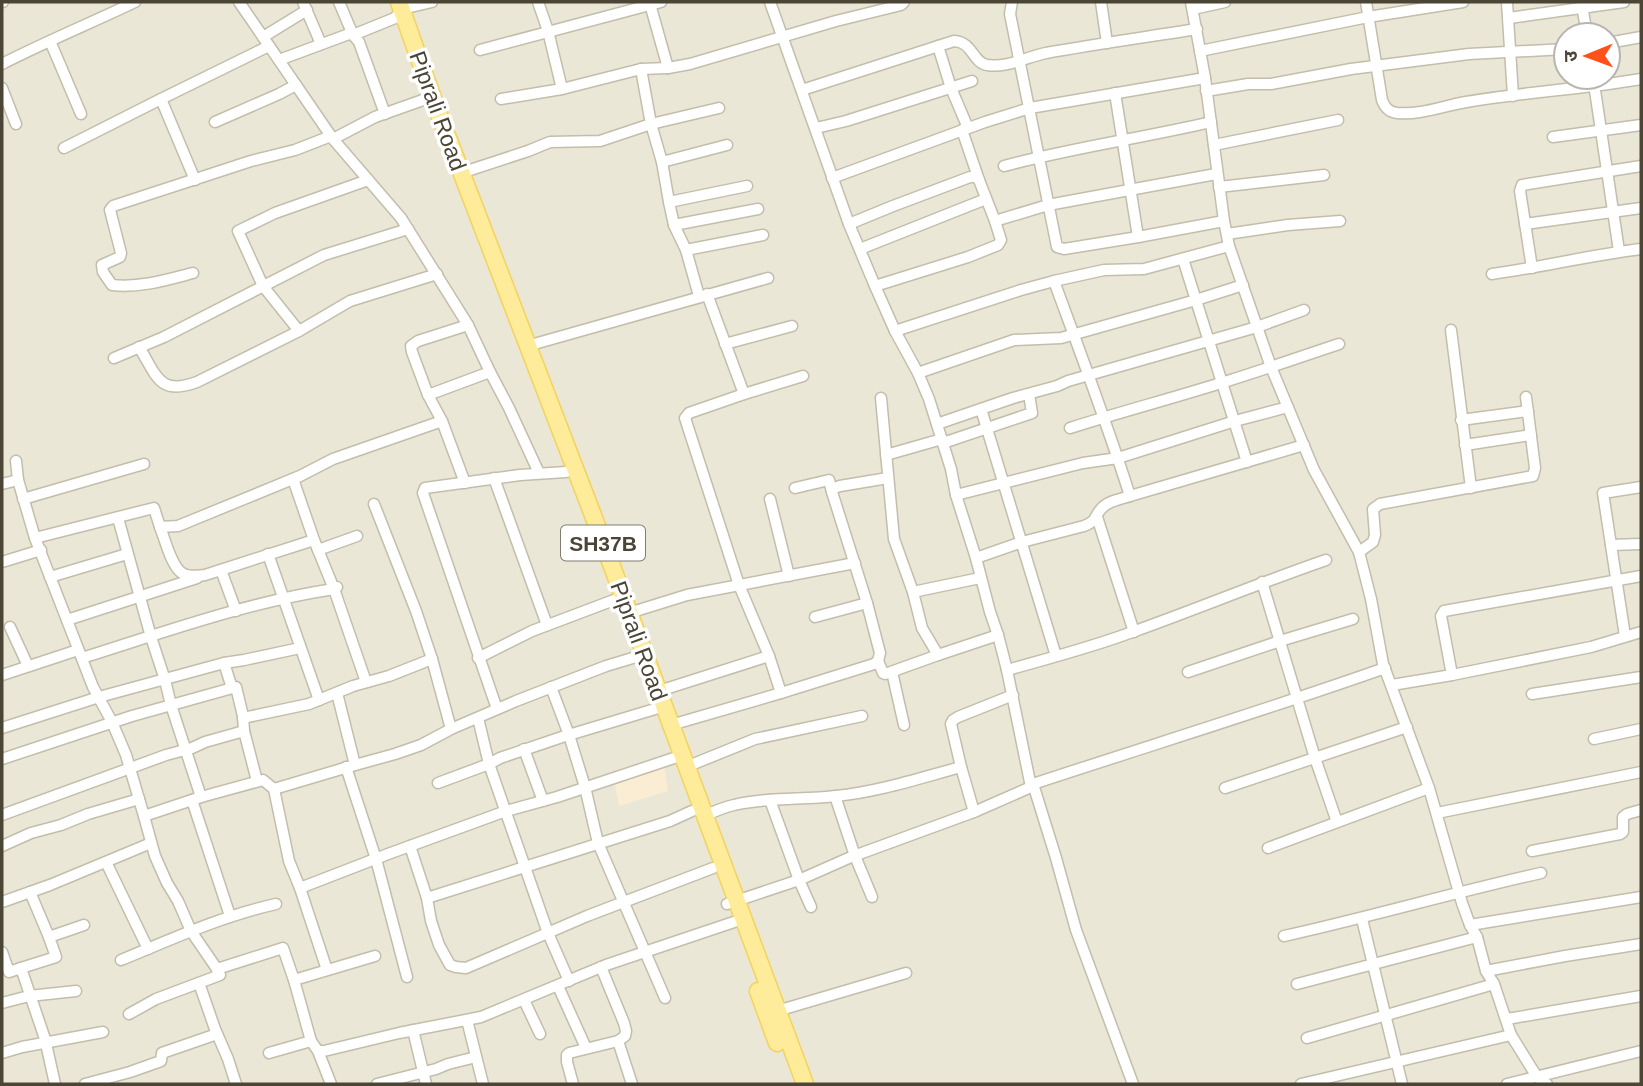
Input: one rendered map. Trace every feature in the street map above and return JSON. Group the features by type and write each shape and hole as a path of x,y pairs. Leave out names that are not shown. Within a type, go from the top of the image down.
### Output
{"main road":[{"path":"396,8 424,100 655,709 680,762 732,902 805,1084"},
{"name":"Piprali Road","path":"396,8 659,691 680,762"},
{"path":"698,813 713,868 732,902 734,922 793,1084"}],"street":[{"path":"2,64 135,2"},
{"path":"239,2 332,137 401,218 437,274 468,325 539,473"},
{"path":"340,2 353,35 359,42 385,114"},
{"path":"279,60 349,34 353,35 396,8 432,2"},
{"path":"538,2 562,89"},
{"path":"480,50 661,2"},
{"path":"770,2 849,224 895,331 929,399 998,635 1032,786 1076,930 1133,1084"},
{"path":"501,99 562,89 641,69 690,64 904,2"},
{"path":"1101,2 1107,43"},
{"path":"1225,2 1192,5 1229,246 1271,367 1314,470 1359,552 1385,668 1429,788 1486,971 1494,984 1511,1035 1537,1077 1547,1084"},
{"path":"1366,2 1376,67 1385,107 1389,111 1416,113 1465,102 1552,89"},
{"path":"1200,51 1368,17 1463,2"},
{"path":"1507,2 1513,96"},
{"path":"1509,19 1582,5 1624,2"},
{"path":"1015,3 1010,14 1057,247 1061,250 1224,220"},
{"path":"650,4 668,68"},
{"path":"262,37 305,6 321,44"},
{"path":"802,90 954,41 966,44 981,63 987,65 1019,62 1040,55 1197,29"},
{"path":"1622,40 1641,37"},
{"path":"50,41 81,114"},
{"path":"64,148 269,46"},
{"path":"875,286 968,257 998,245 1001,240 979,180 938,46"},
{"path":"1206,91 1248,84 1271,84 1351,69 1469,54 1552,50"},
{"path":"641,69 674,225 744,394"},
{"path":"832,178 1030,108 1205,78"},
{"path":"1622,80 1641,79"},
{"path":"816,128 972,81"},
{"path":"215,122 296,85"},
{"path":"2,88 16,124"},
{"path":"1595,91 1619,251"},
{"path":"1115,93 1138,237"},
{"path":"161,99 195,180"},
{"path":"193,273 143,286 112,285 103,272 102,265 120,257 121,253 110,210 113,206 295,150 424,100"},
{"path":"461,173 550,142 600,141 651,124 719,108"},
{"path":"1214,145 1338,120"},
{"path":"1004,166 1211,122"},
{"path":"1553,137 1641,125"},
{"path":"662,162 727,145"},
{"path":"1532,268 1520,191 1522,185 1641,166"},
{"path":"995,221 1048,205 1216,174"},
{"path":"1219,187 1324,175"},
{"path":"849,224 961,180 976,177 979,180"},
{"path":"299,331 263,286 238,231 275,213 368,180"},
{"path":"669,202 747,186"},
{"path":"860,249 986,199"},
{"path":"1525,224 1641,208"},
{"path":"674,225 758,209"},
{"path":"1227,234 1340,220"},
{"path":"114,358 176,331 324,256 408,229"},
{"path":"686,250 763,235"},
{"path":"895,331 1021,289 1104,270 1144,269 1229,246"},
{"path":"1492,274 1641,249"},
{"path":"1183,259 1247,462"},
{"path":"139,347 165,385 176,388 197,382 299,331 350,301 437,274"},
{"path":"527,346 768,278"},
{"path":"1054,281 1105,416 1130,496"},
{"path":"918,373 1014,340 1060,338 1243,285"},
{"path":"937,424 1068,381 1257,327 1304,310"},
{"path":"465,483 442,421 428,395 411,346 418,341 468,325"},
{"path":"724,344 792,326"},
{"path":"1451,330 1471,488"},
{"path":"1070,428 1222,383 1339,344"},
{"path":"428,395 490,372"},
{"path":"781,693 769,656 739,585 685,421 689,413 803,376"},
{"path":"886,455 1032,413 1029,394"},
{"path":"1359,552 1374,539 1373,512 1380,504 1533,476 1535,468 1526,397"},
{"path":"881,398 894,539 913,592 922,628 938,654"},
{"path":"956,495 1083,463 1118,457 1288,407"},
{"path":"981,409 1056,656"},
{"path":"1461,420 1528,411"},
{"path":"160,527 178,526 293,479 333,459 442,421"},
{"path":"1465,445 1531,435"},
{"path":"976,558 1092,523 1099,510 1108,503 1304,445"},
{"path":"16,461 18,480 35,538 80,654 126,755 151,843 191,931 220,975 156,999 129,1014"},
{"path":"23,499 144,464"},
{"path":"497,709 423,493 425,488 494,478 566,472"},
{"path":"494,478 547,625"},
{"path":"832,492 840,486 888,478"},
{"path":"293,479 314,540 336,588 366,682"},
{"path":"2,484 18,480"},
{"path":"795,488 829,480 867,603 880,653 878,661 884,674 998,635"},
{"path":"1625,636 1603,492 1641,488"},
{"path":"770,499 789,576"},
{"path":"374,504 416,611 451,729"},
{"path":"35,538 154,508 174,564 180,572 205,575"},
{"path":"1097,517 1134,632"},
{"path":"118,518 230,916"},
{"path":"318,550 357,536"},
{"path":"67,620 314,540"},
{"path":"1611,545 1641,544"},
{"path":"2,562 41,550"},
{"path":"50,577 127,554"},
{"path":"268,554 319,700"},
{"path":"1007,670 1134,632 1326,560"},
{"path":"629,613 687,595 855,563"},
{"path":"221,570 236,611"},
{"path":"1452,675 1441,616 1444,611 1641,576"},
{"path":"913,592 980,578"},
{"path":"1262,582 1337,822"},
{"path":"2,675 28,666 150,637 294,595 336,588"},
{"path":"478,658 547,625 614,600"},
{"path":"814,617 867,603"},
{"path":"1188,672 1353,619"},
{"path":"10,627 28,666"},
{"path":"1392,685 1591,647 1641,632"},
{"path":"2,728 224,663 300,648"},
{"path":"659,691 769,656"},
{"path":"274,789 421,745 497,709 636,657"},
{"path":"243,718 309,704 432,659"},
{"path":"671,725 878,661"},
{"path":"224,663 232,688"},
{"path":"732,902 799,880 974,812 1032,786 1385,668"},
{"path":"892,672 904,725"},
{"path":"1532,694 1641,677"},
{"path":"2,760 112,722 236,687 257,781"},
{"path":"551,687 585,787 598,843 665,998"},
{"path":"337,693 350,766 407,977"},
{"path":"974,812 952,730 953,720 1013,695"},
{"path":"438,783 499,758 655,709"},
{"path":"300,888 506,811 755,739 862,716"},
{"path":"478,718 489,764 548,933 569,981"},
{"path":"1225,789 1407,727"},
{"path":"1594,738 1641,729"},
{"path":"2,815 205,742 244,732"},
{"path":"524,750 542,801"},
{"path":"427,898 698,813 769,800 835,796 884,787 961,767"},
{"path":"1437,813 1641,772"},
{"path":"144,816 257,781 263,780 274,789 289,861 327,970"},
{"path":"1268,848 1429,788"},
{"path":"835,796 872,897"},
{"path":"2,846 31,833 139,799"},
{"path":"769,800 811,907"},
{"path":"1532,851 1620,834 1623,832 1623,817 1641,810"},
{"path":"2,902 151,843"},
{"path":"410,846 439,946 450,965 466,968 713,868"},
{"path":"106,862 148,949"},
{"path":"1284,936 1541,873"},
{"path":"2,952 9,972 56,957 30,892"},
{"path":"1470,925 1641,897"},
{"path":"121,960 230,916 276,904"},
{"path":"1362,919 1402,1084"},
{"path":"318,1051 481,1017 601,967 734,922"},
{"path":"50,937 84,925"},
{"path":"1297,984 1477,937"},
{"path":"1486,971 1641,944"},
{"path":"217,969 283,948 311,1041 318,1051 331,1084"},
{"path":"294,980 375,956"},
{"path":"573,1084 567,1055 618,1041 625,1036 626,1031 601,967"},
{"path":"21,968 46,1043 55,1084"},
{"path":"777,1010 906,973"},
{"path":"199,983 236,1084"},
{"path":"1307,1038 1494,984"},
{"path":"558,986 586,1048"},
{"path":"2,1003 29,996 76,990"},
{"path":"1507,1019 1641,996"},
{"path":"524,1000 540,1034"},
{"path":"467,1020 482,1084"},
{"path":"414,1030 426,1084"},
{"path":"2,1053 103,1032"},
{"path":"85,1084 150,1065 160,1061 162,1053 217,1034"},
{"path":"1301,1084 1511,1035"},
{"path":"269,1053 311,1041"},
{"path":"618,1041 632,1084"},
{"path":"1507,1084 1641,1051"},
{"path":"377,1084 476,1057"}],"shaded area":[{"path":"2,2 1641,2 1641,1084 2,1084"},
{"path":"664,765 668,791 619,806 615,785"}]}
